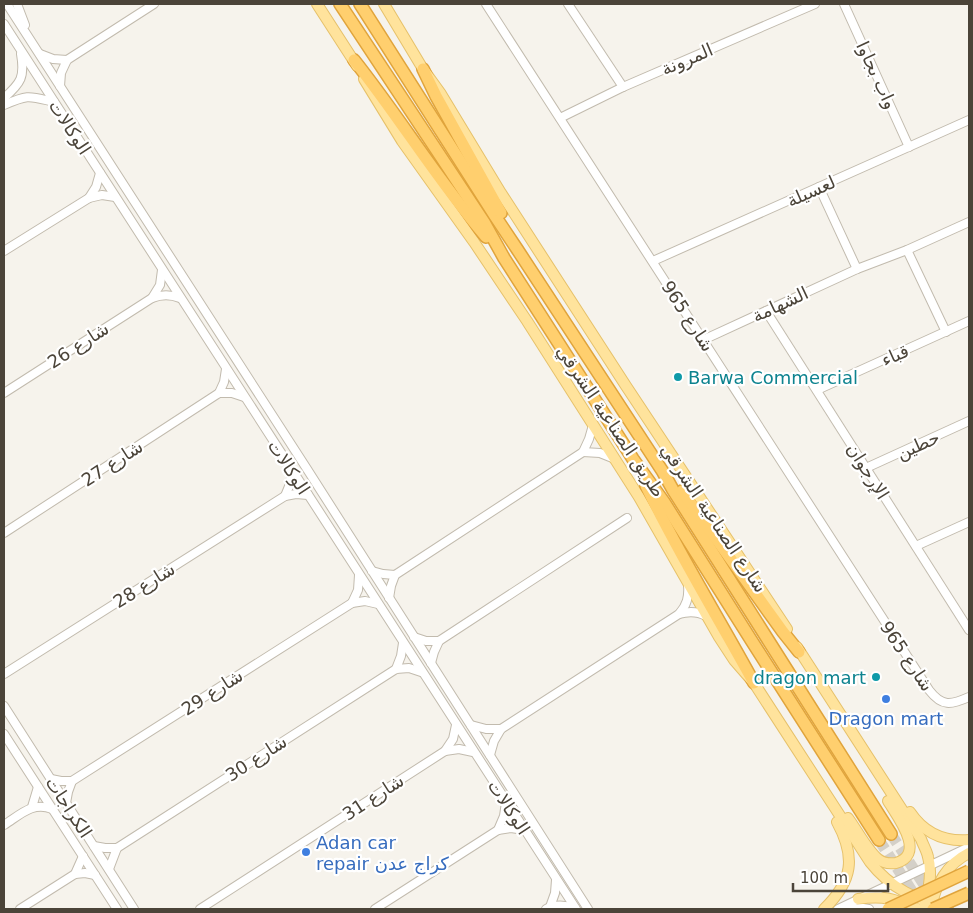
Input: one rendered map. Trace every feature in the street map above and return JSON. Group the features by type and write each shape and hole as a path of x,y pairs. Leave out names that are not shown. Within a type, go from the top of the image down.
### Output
{"highway":[{"name":"طريق الصناعية الشرقي","path":"340,4 484,222 504,258 633,459 664,502 879,840"},
{"name":"طريق الصناعية الشرقي","path":"360,4 495,216 663,472 891,834"},
{"path":"354,60 461,206 504,258"},
{"path":"423,69 436,96 501,212 517,249"},
{"path":"633,459 657,508 754,683"},
{"path":"663,472 679,487 799,652"},
{"path":"888,909 969,872"},
{"path":"929,907 969,893"}],"main road":[{"name":"طريق الصناعية الشرقي","path":"317,4 354,60 370,92 402,141 527,320 639,497 706,616 728,650 754,683 816,779"},
{"name":"طريق الصناعية الشرقي","path":"384,4 501,193 626,386"},
{"name":"شارع الصناعية الشرقي","path":"626,386 788,630 799,652"},
{"path":"799,652 921,839 930,865 929,907"},
{"path":"816,779 879,860 889,863 899,861 908,852 909,837 880,787 864,752"},
{"path":"864,752 890,782 912,815 925,829 945,838 969,840"},
{"path":"816,779 870,862 883,877 929,907 948,909"},
{"path":"816,779 846,841 849,856 848,869 842,887 824,909"},
{"path":"929,907 939,883 948,869 956,861 969,853"},
{"path":"858,899 872,897 890,898 918,909"}],"street":[{"name":"الوكالات","path":"7,4 588,909"},
{"name":"الوكالات","path":"16,4 31,40"},
{"path":"60,86 61,73 67,60 154,4"},
{"name":"شارع 965","path":"486,4 929,690 941,702 954,703 969,697"},
{"path":"580,4 569,6 623,87"},
{"name":"المرونة","path":"560,118 623,87 815,4"},
{"name":"واب بجاوا","path":"844,4 909,147"},
{"name":"الوكالات","path":"4,24 575,909"},
{"path":"4,98 20,82 23,68 20,49"},
{"path":"40,54 53,59 67,60"},
{"path":"4,105 27,97 54,102"},
{"name":"لعسيلة","path":"653,261 969,120"},
{"path":"89,198 96,186 100,173"},
{"path":"819,188 857,269"},
{"path":"4,251 89,198 102,195 115,197"},
{"name":"الشهامة","path":"703,340 857,269 907,250 969,222"},
{"path":"907,250 946,332"},
{"path":"152,298 160,285 162,270"},
{"name":"شارع 26","path":"4,393 152,298 166,294 180,298"},
{"name":"الإرجوان","path":"766,311 969,630"},
{"name":"قباء","path":"817,390 969,321"},
{"path":"226,369 224,382 219,394 232,393 244,396"},
{"name":"شارع 27","path":"4,533 219,394"},
{"name":"حطين","path":"866,468 969,421"},
{"path":"389,598 395,575 584,452 593,425"},
{"path":"584,452 600,453 616,460"},
{"path":"285,496 290,484 292,471"},
{"name":"شارع 28","path":"4,674 285,496 296,494 308,495"},
{"path":"414,637 426,641 438,641 627,518"},
{"path":"916,546 969,522"},
{"path":"372,571 395,575"},
{"path":"352,603 358,590 360,575"},
{"path":"490,755 494,742 501,730 679,614 688,600 688,585"},
{"path":"352,603 365,601 378,604"},
{"name":"شارع 29","path":"72,781 352,603"},
{"path":"679,614 693,611 706,616"},
{"path":"431,664 438,641"},
{"path":"403,643 396,669 409,668 421,672"},
{"name":"شارع 30","path":"117,848 396,669"},
{"name":"الكراجات","path":"4,706 134,909"},
{"path":"446,751 453,739 456,724"},
{"path":"471,725 501,730"},
{"name":"الكراجات","path":"4,734 117,909"},
{"path":"446,751 460,749 473,752"},
{"name":"شارع 31","path":"200,909 446,751"},
{"path":"51,779 61,782 72,781 66,803"},
{"path":"32,807 38,787"},
{"path":"498,830 504,816 506,802"},
{"path":"4,825 32,807 42,806 52,809"},
{"path":"375,909 498,830 511,828 524,830"},
{"path":"94,846 117,848 108,869"},
{"path":"838,909 969,847"},
{"path":"75,874 83,856"},
{"path":"20,909 75,874 95,875"},
{"path":"548,908 555,893 556,880"},
{"path":"548,908 563,905 575,909"},
{"path":"850,909 869,909"}],"tunnel":[{"path":"891,834 932,897"},
{"path":"879,840 919,902"}],"place":[{"name":"Barwa Commercial","path":"678,377"},
{"name":"dragon mart","path":"876,677"},
{"name":"Dragon mart","path":"886,699"},
{"name":"Adan car repair كراج عدن","path":"306,852"}]}
